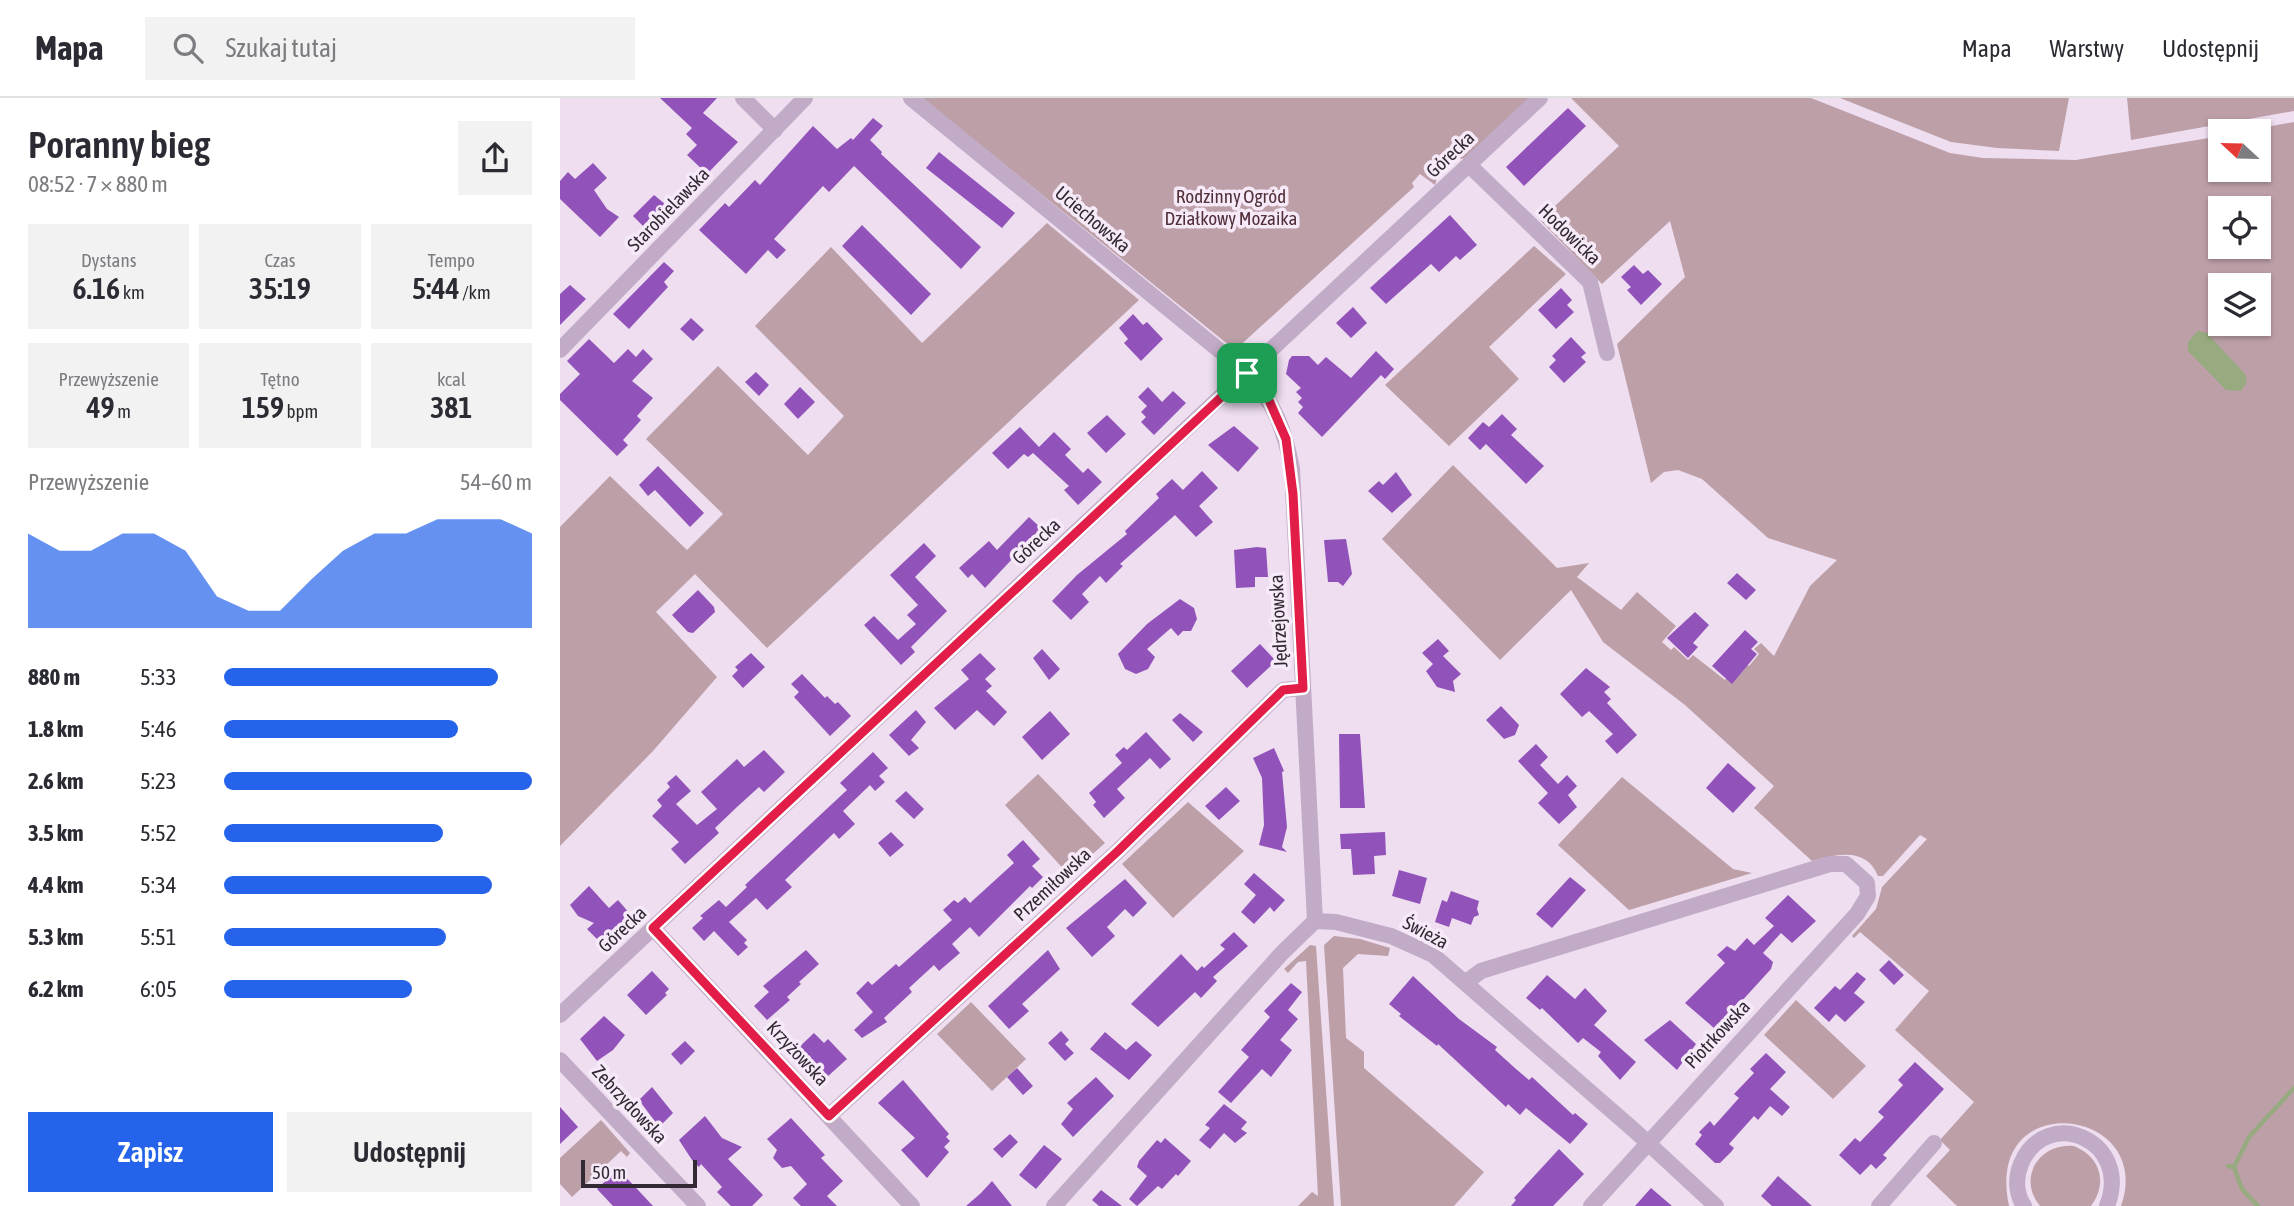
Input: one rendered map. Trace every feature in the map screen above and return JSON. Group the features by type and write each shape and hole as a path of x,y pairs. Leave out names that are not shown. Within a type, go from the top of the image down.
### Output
{"street":[{"path":"743,98 775,130"},
{"name":"Starobielawska","path":"560,350 805,98"},
{"name":"Uciechowska","path":"911,98 1247,373"},
{"name":"Górecka","path":"560,1015 1540,98"},
{"name":"Hodowicka","path":"1469,165 1590,282 1607,353"},
{"name":"Jędrzejowska","path":"1247,373 1276,411 1288,449 1293,494 1315,921"},
{"name":"Przemiłowska","path":"829,1116 1118,851 1283,690 1303,688"},
{"name":"Piotrkowska","path":"1465,983 1481,971 1830,864 1846,864 1853,868 1868,888 1865,902 1857,914 1591,1206"},
{"path":"1056,1205 1315,921"},
{"name":"Świeża","path":"1315,921 1356,927 1409,942 1433,955 1716,1206"},
{"name":"Krzyżowska","path":"653,928 912,1206"},
{"name":"Zebrzydowska","path":"560,1060 698,1206"},
{"path":"2017,1206 2018,1171 2024,1156 2043,1139 2067,1133 2083,1137 2097,1146 2107,1159 2113,1174 2110,1201"},
{"path":"1878,1206 1934,1143"},
{"path":"2017,1187 2024,1206"}],"green space":[{"name":"Rodzinny Ogród Działkowy Mozaika","path":"922,98 1531,98 1465,159 1443,156 1435,185 1420,174 1412,183 1414,187 1235,350"},
{"path":"1571,98 1811,98 1950,153 1983,158 2076,160 2208,138 2208,182 2272,182 2272,126 2294,122 2294,1206 2121,1206 2125,1173 2115,1147 2094,1131 2068,1124 2042,1127 2020,1141 2008,1167 2009,1206 1957,1206 1926,1176 1950,1150 1940,1140 1974,1102 1895,1030 1929,991 1860,932 1854,938 1852,936 1876,909 1882,887 1927,839 1920,835 1883,876 1878,876 1866,860 1850,855 1812,861 1754,808 1774,786 1685,705 1603,642 1571,590 1500,660 1382,539 1453,465 1557,568 1589,563 1577,577 1621,610 1637,592 1676,626 1662,642 1671,650 1674,647 1688,660 1693,655 1725,680 1742,661 1749,666 1759,654 1754,649 1761,643 1774,656 1810,586 1837,560 1768,538 1702,479 1678,470 1664,472 1651,483 1617,344 1685,277 1670,221 1602,284 1540,220 1619,146"},
{"path":"1840,98 2069,98 2059,151 1997,148 1951,142"},
{"path":"2127,98 2294,98 2294,111 2249,119 2208,119 2208,126 2131,140"},
{"path":"1047,223 1139,300 767,648 695,574 656,612 717,677 653,751 560,846 560,527 610,476 687,550 723,514 646,439 718,366 808,455 844,416 755,326 831,247 922,343"},
{"path":"1534,246 1566,274 1489,347 1519,379 1449,446 1385,385"},
{"path":"1038,774 1105,843 1069,875 1005,805"},
{"path":"1622,777 1733,869 1752,873 1629,910 1558,845"},
{"path":"1188,802 1244,851 1173,918 1122,864"},
{"path":"1334,936 1360,939 1390,948 1388,956 1358,954 1343,968 1346,1038 1364,1052 1364,1068 1484,1172 1454,1206 1341,1206 1324,945"},
{"path":"1310,945 1316,946 1334,1206 1298,1206 1312,1192 1318,1196 1306,961 1298,962 1288,973 1284,969"},
{"path":"1796,1000 1866,1066 1833,1099 1764,1035"},
{"path":"971,1002 1026,1059 992,1091 937,1034"},
{"path":"601,1120 630,1153 627,1157 621,1151 572,1197 560,1184 560,1158"},
{"path":"2074,1146 2090,1157 2099,1171 2099,1188 2091,1206 2040,1206 2033,1195 2031,1184 2035,1164 2051,1150"}],"shaded area":[{"path":"2198,331 2207,333 2245,374 2247,382 2241,391 2226,390 2188,351 2188,342"}],"building":[{"path":"660,98 717,98 703,113 738,142 707,174 687,155 697,145 686,134 692,128"},
{"path":"1568,108 1586,126 1524,186 1506,167"},
{"path":"873,118 883,126 870,140 881,154 981,247 961,269 854,166 829,192 823,186 774,239 786,250 777,259 768,250 746,274 699,230 725,203 729,207 755,180 760,185 813,126 837,149 851,138 853,140"},
{"path":"939,152 1015,213 1002,228 926,168"},
{"path":"593,163 607,178 594,190 607,209 619,217 600,237 560,199 560,181 568,172 575,179"},
{"path":"654,195 665,204 654,215 661,221 650,233 633,216"},
{"path":"1450,215 1477,245 1460,260 1456,256 1439,272 1431,264 1386,304 1370,288"},
{"path":"862,225 931,294 911,315 842,246"},
{"path":"664,262 674,271 664,282 668,287 629,329 613,314"},
{"path":"1634,265 1643,274 1648,270 1662,284 1641,305 1627,290 1631,287 1621,277"},
{"path":"570,285 586,299 560,325 560,294"},
{"path":"1561,288 1572,300 1567,305 1574,312 1556,329 1538,310"},
{"path":"1353,307 1367,323 1351,338 1336,323"},
{"path":"1133,314 1143,325 1147,322 1163,339 1141,361 1124,343 1128,339 1119,328"},
{"path":"691,318 704,330 693,341 680,329"},
{"path":"1571,337 1586,353 1581,357 1586,362 1564,383 1549,367 1556,360 1552,356"},
{"path":"589,339 614,363 628,349 636,357 643,349 653,359 632,381 653,398 637,416 641,420 623,440 628,445 617,456 560,400 560,394 580,374 567,361"},
{"path":"1376,351 1394,369 1385,379 1381,375 1322,437 1298,413 1303,407 1298,402 1302,398 1296,392 1301,388 1286,374 1289,360 1292,356 1309,356 1318,365 1326,357 1351,378"},
{"path":"756,372 769,385 759,396 745,382"},
{"path":"800,387 815,402 798,419 784,404"},
{"path":"1148,387 1162,402 1173,391 1186,403 1154,435 1141,422 1146,417 1141,412 1147,406 1138,397"},
{"path":"1502,414 1517,429 1511,435 1544,466 1526,484 1486,444 1480,450 1468,438 1483,422 1489,427"},
{"path":"1107,415 1126,434 1106,453 1087,433"},
{"path":"1234,426 1259,448 1238,472 1208,445"},
{"path":"1020,427 1039,447 1054,432 1071,449 1065,455 1083,473 1088,468 1102,482 1078,505 1064,490 1069,486 1033,453 1028,457 1024,454 1008,469 992,453"},
{"path":"658,466 704,513 690,527 655,490 648,496 639,485"},
{"path":"1202,471 1218,488 1199,506 1213,522 1196,537 1175,515 1120,564 1123,566 1106,583 1100,576 1082,594 1089,602 1071,620 1052,601 1077,575 1127,534 1125,531 1159,498 1156,494 1172,479 1183,490"},
{"path":"1396,472 1412,495 1392,513 1368,491 1379,481 1383,485"},
{"path":"1029,517 1041,528 985,588 972,574 968,578 959,568 989,541 997,550"},
{"path":"1346,539 1352,574 1343,586 1338,582 1328,582 1324,540"},
{"path":"924,543 936,556 915,577 947,611 911,647 915,652 901,665 864,625 874,616 898,640 916,624 907,615 918,605 890,575"},
{"path":"1266,548 1268,577 1255,577 1255,587 1236,588 1234,550"},
{"path":"1737,573 1756,590 1746,600 1727,583"},
{"path":"698,590 714,607 715,612 693,633 688,632 672,615"},
{"path":"1180,599 1194,608 1197,619 1191,631 1183,631 1178,636 1171,628 1147,649 1155,657 1148,669 1136,674 1125,669 1118,654 1147,624"},
{"path":"1695,612 1709,625 1693,643 1698,647 1688,658 1667,638"},
{"path":"1745,630 1758,642 1751,649 1757,654 1732,684 1712,666"},
{"path":"1438,639 1449,651 1443,656 1461,674 1453,681 1455,692 1437,687 1426,671 1433,664 1422,653"},
{"path":"1260,644 1276,661 1247,688 1231,671"},
{"path":"1042,649 1060,669 1049,680 1033,658"},
{"path":"751,653 765,667 743,688 732,676 738,670 735,667"},
{"path":"980,653 996,669 985,679 992,686 986,691 1007,712 994,726 977,710 955,730 934,708 969,679 961,670"},
{"path":"1586,668 1610,687 1604,692 1611,699 1607,703 1637,735 1617,754 1605,741 1613,734 1589,711 1582,717 1560,694"},
{"path":"802,674 825,698 827,696 835,704 838,702 851,716 830,736 794,697 799,692 791,684"},
{"path":"1501,706 1519,725 1515,735 1504,739 1486,720"},
{"path":"916,710 926,722 911,740 919,748 909,756 889,735"},
{"path":"1050,711 1070,734 1042,760 1022,737"},
{"path":"1180,713 1203,732 1193,742 1172,720"},
{"path":"1146,732 1171,759 1160,769 1150,758 1117,789 1125,798 1104,818 1093,805 1096,802 1089,793 1122,763 1115,755 1124,747 1127,750"},
{"path":"1339,734 1360,734 1365,808 1340,808"},
{"path":"1536,744 1548,757 1540,765 1558,784 1567,775 1577,786 1568,795 1577,807 1559,824 1538,803 1548,793 1518,761"},
{"path":"1274,748 1284,771 1287,827 1282,847 1287,852 1259,845 1264,825 1262,778 1253,758"},
{"path":"764,750 785,772 764,792 759,787 737,807 715,828 719,833 685,864 671,849 679,842 652,816 662,806 657,800 670,787 667,783 676,775 691,791 676,804 697,825 717,809 701,792 737,759 744,767"},
{"path":"873,752 888,768 879,776 885,782 875,791 870,785 843,811 855,824 839,839 834,833 785,880 792,887 767,910 756,898 729,922 747,940 744,943 748,947 738,956 714,931 704,941 692,928 703,918 700,916 719,900 726,907 747,887 745,885 847,790 840,783"},
{"path":"1728,763 1756,788 1733,813 1706,788"},
{"path":"1226,787 1240,801 1219,820 1205,806"},
{"path":"906,791 924,809 914,819 895,801"},
{"path":"891,832 904,845 890,857 878,843"},
{"path":"1385,832 1386,855 1374,856 1375,874 1353,875 1351,849 1341,849 1340,834"},
{"path":"1023,840 1040,859 1032,866 1043,877 1032,888 1030,886 979,937 970,927 952,944 960,953 939,971 934,965 909,988 912,992 884,1018 887,1022 862,1038 854,1030 873,1012 856,993 868,981 872,985 896,964 899,967 952,920 943,910 954,900 958,903 965,897 970,903 1014,863 1007,855"},
{"path":"1399,870 1427,878 1420,904 1392,896"},
{"path":"1254,873 1285,900 1274,912 1270,907 1254,924 1241,912 1256,895 1244,884"},
{"path":"1570,877 1586,890 1552,928 1536,914"},
{"path":"1125,879 1147,903 1133,917 1125,909 1107,927 1115,936 1092,957 1066,928"},
{"path":"589,886 609,908 618,900 631,915 601,943 587,929 594,923 578,916 570,905"},
{"path":"1451,891 1479,901 1479,915 1474,917 1471,925 1452,918 1449,927 1435,922 1442,900 1447,902"},
{"path":"1788,895 1816,921 1792,943 1781,933 1763,953 1773,962 1771,969 1719,1026 1717,1024 1714,1028 1685,1003 1725,963 1717,955 1727,946 1735,951 1747,938 1754,945 1774,926 1765,918"},
{"path":"1234,932 1248,946 1213,977 1217,981 1201,998 1195,992 1158,1027 1131,1004 1181,954 1197,971 1225,949 1220,945"},
{"path":"806,950 819,964 799,982 801,984 787,997 790,1000 767,1020 754,1006 769,992 763,986"},
{"path":"1048,950 1060,969 1022,1004 1029,1011 1009,1029 988,1006"},
{"path":"1889,960 1904,975 1894,985 1879,970"},
{"path":"652,971 669,989 665,993 667,995 646,1015 627,995"},
{"path":"1857,972 1866,979 1854,993 1865,1002 1845,1022 1836,1014 1829,1022 1814,1008 1835,986 1840,990"},
{"path":"1547,975 1575,999 1585,988 1607,1011 1594,1025 1636,1062 1620,1080 1598,1056 1601,1052 1583,1038 1578,1043 1542,1008 1540,1010 1526,998"},
{"path":"1413,976 1459,1019 1497,1047 1495,1050 1529,1080 1532,1077 1573,1115 1575,1113 1588,1124 1570,1144 1526,1108 1520,1115 1508,1104 1506,1107 1438,1044 1437,1046 1399,1016 1401,1014 1389,1004"},
{"path":"1291,983 1302,992 1288,1010 1298,1019 1280,1040 1292,1050 1271,1077 1262,1069 1231,1103 1218,1092 1249,1057 1241,1050 1270,1017 1264,1011"},
{"path":"604,1016 625,1035 613,1050 597,1061 580,1039"},
{"path":"1670,1020 1696,1044 1677,1070 1644,1040"},
{"path":"1061,1031 1069,1040 1065,1044 1074,1053 1065,1061 1048,1043"},
{"path":"1105,1032 1126,1050 1136,1041 1152,1055 1129,1080 1090,1049"},
{"path":"814,1033 824,1043 828,1039 847,1059 827,1077 796,1050"},
{"path":"685,1041 695,1051 681,1065 671,1054"},
{"path":"1766,1053 1786,1072 1770,1089 1790,1107 1782,1116 1770,1106 1758,1120 1754,1116 1729,1144 1734,1148 1731,1152 1720,1163 1715,1163 1695,1144 1702,1135 1699,1132 1710,1121 1714,1126 1739,1098 1734,1094 1754,1073 1750,1069"},
{"path":"1915,1062 1944,1089 1883,1155 1887,1158 1876,1169 1871,1164 1860,1175 1839,1155 1855,1138 1860,1142 1884,1117 1878,1112 1903,1085 1898,1080"},
{"path":"1017,1068 1033,1086 1023,1095 1007,1077"},
{"path":"1096,1077 1114,1096 1073,1137 1061,1124 1073,1109 1067,1103"},
{"path":"903,1080 949,1134 946,1137 950,1141 944,1147 949,1152 927,1178 901,1150 915,1138 878,1103"},
{"path":"652,1087 673,1113 659,1127 639,1100"},
{"path":"1224,1104 1247,1122 1241,1129 1247,1133 1235,1143 1224,1133 1210,1149 1199,1140 1210,1128 1205,1125"},
{"path":"560,1107 578,1127 560,1144"},
{"path":"705,1116 722,1138 742,1147 728,1159 763,1195 752,1206 731,1206 717,1192 722,1187 701,1164 699,1167 692,1160 679,1140"},
{"path":"791,1118 825,1155 821,1158 843,1181 827,1196 837,1206 801,1206 793,1198 807,1184 791,1166 782,1168 773,1158 777,1150 767,1139"},
{"path":"1010,1134 1018,1142 1002,1158 993,1149"},
{"path":"1165,1138 1191,1161 1178,1176 1176,1174 1162,1189 1158,1186 1137,1206 1129,1199 1147,1176 1137,1167 1139,1161 1157,1140 1161,1143"},
{"path":"1044,1145 1062,1159 1036,1189 1019,1175"},
{"path":"1559,1149 1584,1174 1553,1206 1511,1206 1516,1200 1514,1198"},
{"path":"618,1169 653,1206 613,1206 597,1189"},
{"path":"1778,1176 1812,1206 1772,1206 1761,1196"},
{"path":"992,1181 1012,1206 966,1206 981,1193"},
{"path":"1651,1188 1672,1206 1635,1206"},
{"path":"1101,1190 1122,1206 1099,1206 1092,1200"}],"waterway":[{"path":"2228,1166 2234,1167 2249,1137 2294,1088"},
{"path":"2234,1167 2242,1189 2258,1206"}],"route":[{"path":"1247,373 1276,411 1286,439 1292,469 1303,688 1283,690 1118,851 829,1116 653,928 1247,373"}]}
